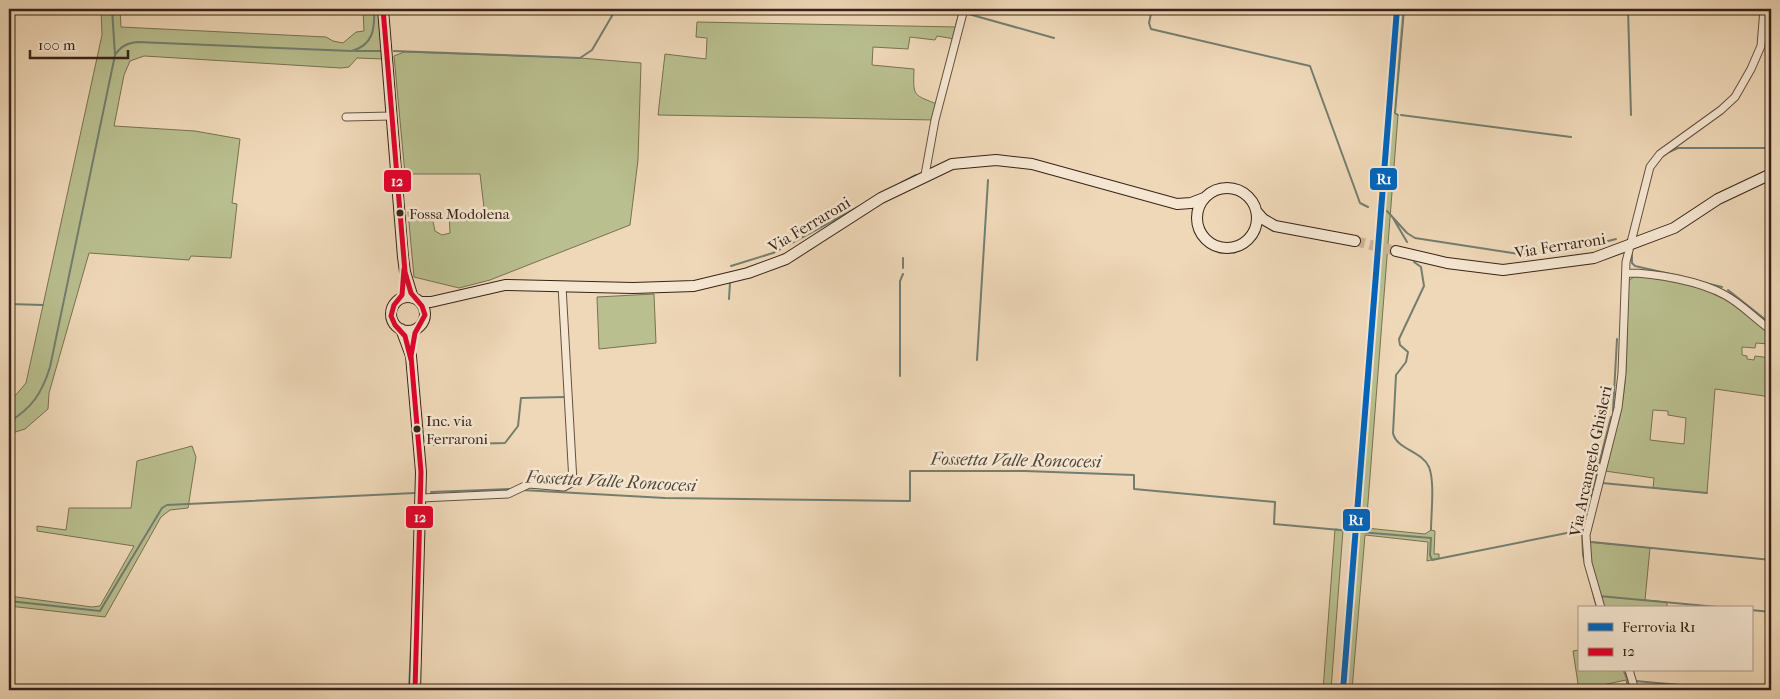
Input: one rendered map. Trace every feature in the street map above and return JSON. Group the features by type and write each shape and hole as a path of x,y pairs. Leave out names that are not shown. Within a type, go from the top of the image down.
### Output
{"main road":[{"path":"383,9 404,272 403,288 399,300 394,305 391,316 395,325 401,329 417,329"},
{"name":"Via Ferraroni","path":"417,300 444,299 505,285 633,288 694,286 762,268 786,259 858,212 925,175 952,164 996,160 1013,162 1062,171 1178,204 1191,203 1204,198"},
{"name":"Via Ferraroni","path":"1396,251 1448,263 1503,270 1594,258 1674,228 1718,199 1771,174"},
{"path":"1275,226 1253,233 1241,244 1230,248 1219,247 1209,242 1201,234 1196,218 1198,207 1204,198 1218,189 1234,188 1248,197 1263,219 1275,226 1354,241"},
{"name":"Via Ferraroni","path":"1178,204 1196,218"},
{"path":"1253,233 1256,211"},
{"path":"404,272 417,300 425,309 425,317"},
{"path":"411,356 417,329 433,307 444,299"},
{"path":"399,300 417,300"},
{"path":"401,329 411,356 419,439 421,498 415,690"}],"street":[{"path":"925,175 935,120 964,9"},
{"name":"Via Arcangelo Ghisleri","path":"1600,606 1589,566 1585,540 1620,393 1624,291 1630,246 1652,164 1660,154 1726,106 1734,97 1751,69 1761,46 1764,9"},
{"path":"346,117 392,116"},
{"path":"1627,273 1654,275 1718,291 1740,305 1771,330"},
{"path":"421,498 513,493 521,487 531,484 564,487 571,485 574,480 562,286"},
{"path":"1630,672 1635,690"}],"green space":[{"path":"101,9 120,9 121,27 326,37 343,43 356,32 364,31 363,9 380,9 384,59 357,58 349,67 341,68 144,56 130,61 124,75 114,126 195,131 240,139 232,203 237,204 231,258 191,256 189,260 89,253 49,393 48,409 25,429 9,434 9,403 26,383 102,35"},
{"path":"1399,9 1404,9 1395,113 1398,115 1366,528 1425,534 1431,530 1435,531 1434,554 1439,554 1439,558 1427,561 1428,542 1365,535 1352,690 1346,690"},
{"path":"697,22 958,27 955,39 937,36 935,40 910,37 908,49 873,47 872,65 914,69 916,94 939,105 935,120 658,115 665,54 706,59 707,38 696,37"},
{"path":"404,52 580,58 641,63 638,160 630,225 490,280 459,288 414,277 408,212 431,212 435,231 442,235 450,233 449,212 466,212 485,216 480,174 405,174 394,56"},
{"path":"1641,275 1682,283 1720,294 1771,332 1768,344 1756,343 1755,348 1742,347 1742,355 1747,356 1747,359 1754,360 1755,356 1771,358 1771,397 1715,389 1707,493 1653,488 1654,478 1605,471 1614,423 1618,423 1622,406 1627,353 1627,282 1635,276","holes":["1653,410 1668,411 1668,415 1686,418 1684,444 1650,440"]},
{"path":"654,294 656,343 599,349 597,297"},
{"path":"192,446 196,457 188,508 170,510 161,517 105,617 9,606 9,596 92,607 100,606 134,546 37,531 37,526 66,530 69,508 131,508 137,461"},
{"path":"1335,529 1343,530 1331,690 1323,690"},
{"path":"1587,542 1650,548 1645,600 1667,602 1667,606 1601,606"},
{"path":"1578,650 1578,672 1624,672 1631,690 1628,690 1626,680 1579,690 1573,651"}],"waterway":[{"path":"112,9 115,55"},
{"path":"9,422 24,411 35,399 40,392 50,367 117,52 122,47 138,42 352,51 364,45 371,35 374,23 374,9"},
{"path":"394,51 580,58 592,50 616,9"},
{"path":"1152,9 1149,23 1151,29 1310,66 1360,203 1368,207"},
{"path":"1398,115 1395,113 1404,9"},
{"path":"1628,9 1631,115"},
{"path":"965,13 1054,38"},
{"path":"956,25 959,15"},
{"path":"942,82 955,30"},
{"path":"355,51 380,51"},
{"path":"1401,115 1571,137"},
{"path":"1669,152 1678,148 1771,148"},
{"path":"901,183 916,175"},
{"path":"977,360 988,180"},
{"path":"731,266 773,253 862,205"},
{"path":"1387,211 1407,233 1415,238 1519,254"},
{"path":"1393,218 1407,242"},
{"path":"1523,254 1585,247 1616,239"},
{"path":"1632,253 1632,263 1635,266 1679,276"},
{"path":"903,258 903,268"},
{"path":"1414,262 1421,267 1424,286 1399,339 1400,345 1408,352 1406,362 1396,375 1393,433 1399,443 1421,457 1429,467 1432,489 1431,530"},
{"path":"900,376 900,281 903,274"},
{"path":"729,299 730,282"},
{"path":"1705,283 1722,287"},
{"path":"1728,290 1771,324"},
{"path":"9,304 43,305"},
{"path":"1613,411 1617,339"},
{"path":"426,445 505,443 518,426 521,398 565,397"},
{"path":"1596,606 1583,555 1582,530 1611,417"},
{"name":"Fossetta Valle Roncocesi","path":"522,490 665,498 910,501 910,471 1025,471 1134,475 1134,489 1275,502 1274,524 1351,531"},
{"path":"1602,483 1707,493"},
{"name":"Fossetta Valle Roncocesi","path":"431,492 512,489"},
{"name":"Fossetta Valle Roncocesi","path":"9,601 100,611 162,508 167,505 415,493"},
{"name":"Fossetta Valle Roncocesi","path":"1360,532 1431,538 1430,555 1432,560 1582,530"},
{"path":"1592,542 1771,560"},
{"path":"1599,596 1706,606"},
{"path":"1752,610 1771,612"},
{"path":"409,690 412,625"},
{"path":"1626,672 1631,689"},
{"path":"1635,681 1737,690"}],"tunnel":[{"path":"1355,241 1396,251"}],"rail line":[{"name":"R1","path":"1343,690 1397,9"}],"transit line":[{"name":"12","path":"383,9 405,272 411,293 422,306 425,315 415,333 411,356 421,472 415,690"},
{"name":"12","path":"404,269 402,295 394,305 391,316 395,325 405,336 411,360"}],"place":[{"name":"Fossa Modolena","path":"400,213"},
{"name":"Inc. via Ferraroni","path":"417,429"}]}
